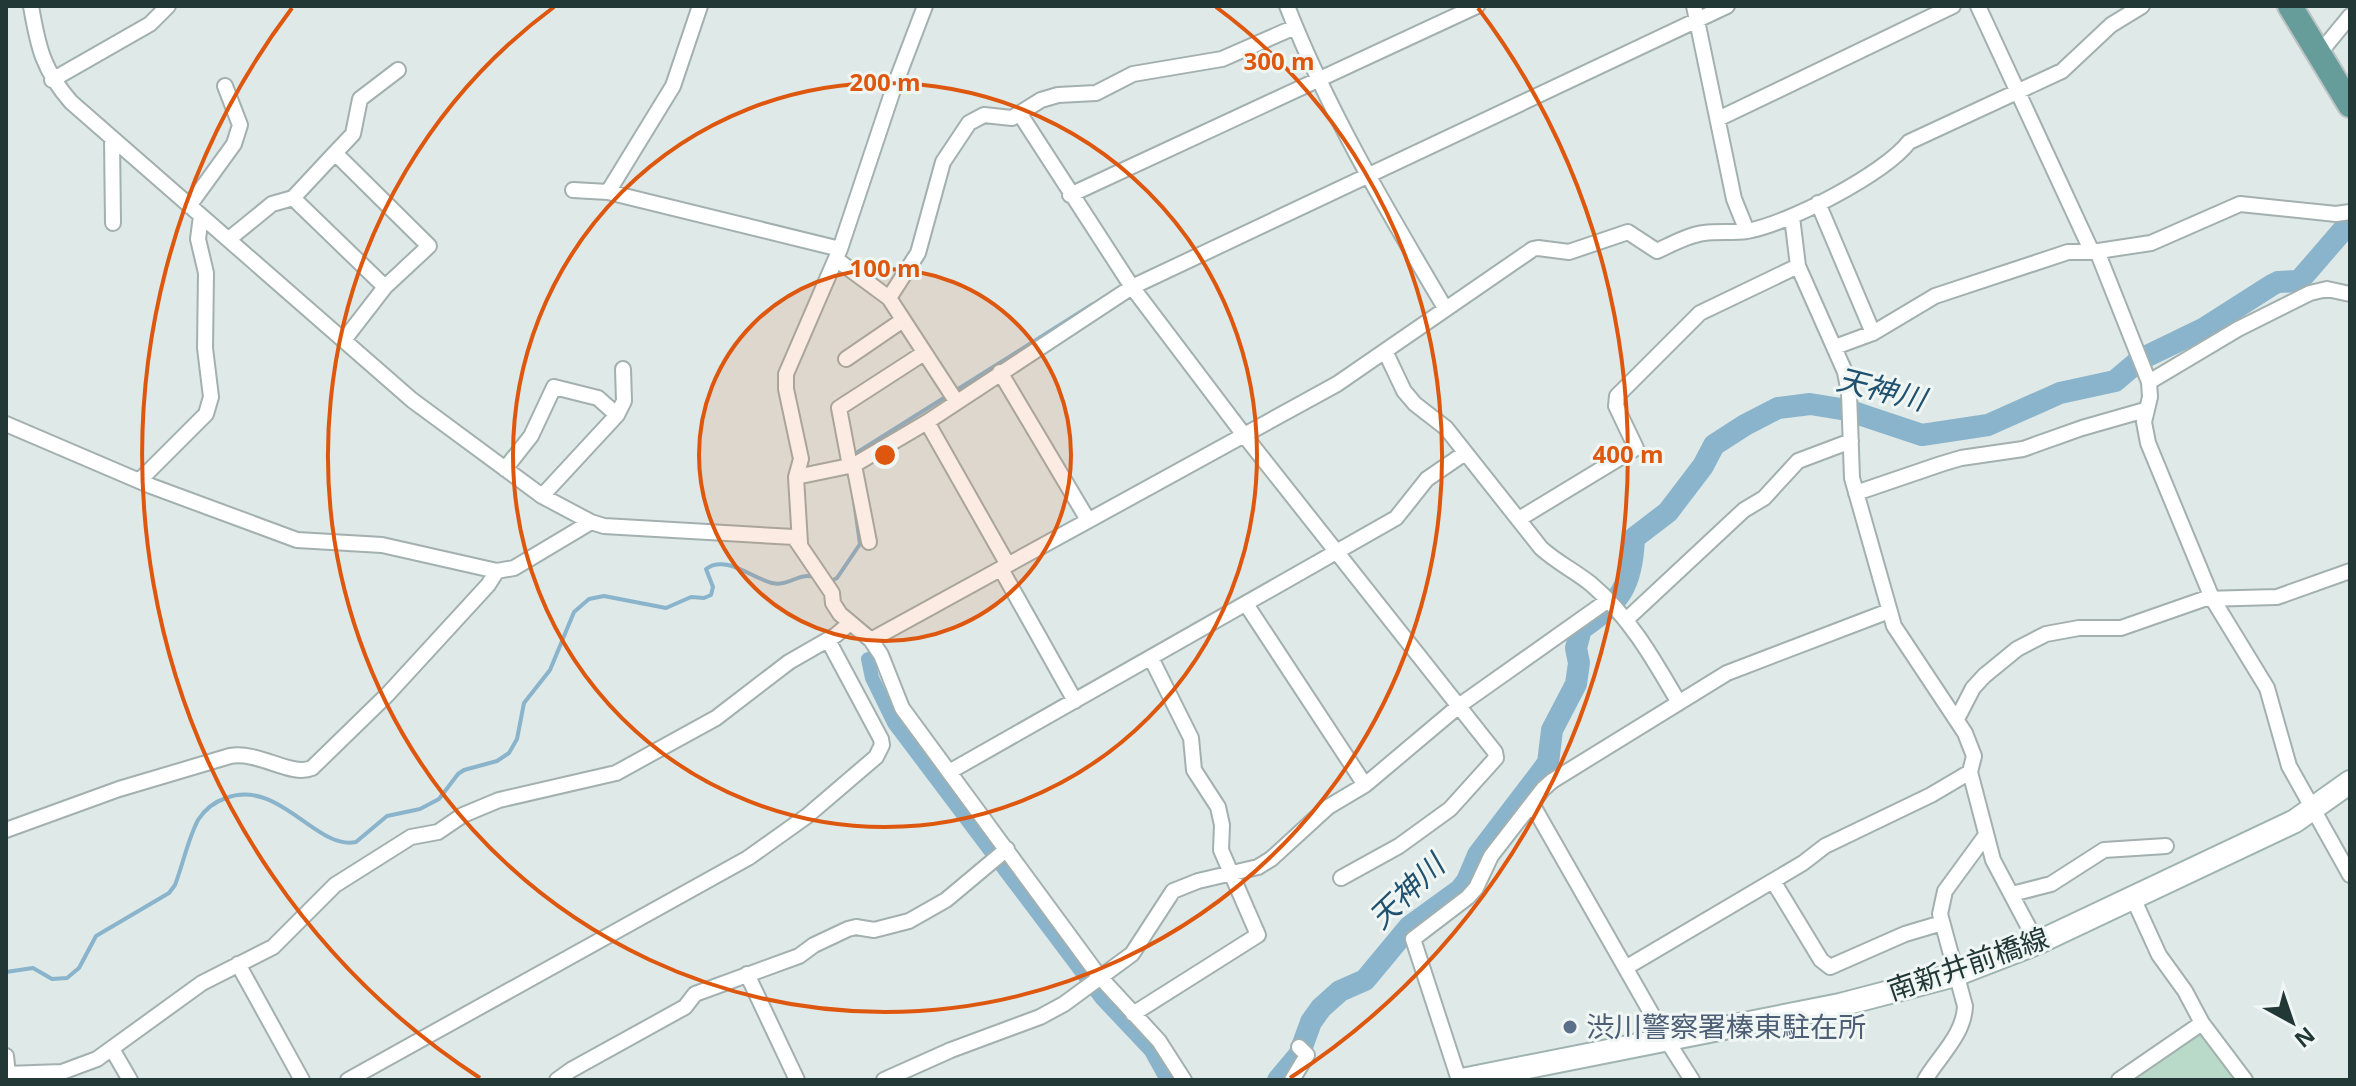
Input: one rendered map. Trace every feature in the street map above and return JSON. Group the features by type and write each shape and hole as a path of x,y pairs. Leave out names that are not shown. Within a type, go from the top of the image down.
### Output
{"main road":[{"path":"2290,6 2350,105"},
{"name":"南新井前橋線","path":"1460,1080 1840,1005 1955,975 2037,943 2295,821 2350,782"}],"street":[{"path":"31,6 37,43 52,80 71,102 412,400 542,496 604,526 794,537 832,593 833,603 850,623 871,640 881,655 902,708 1099,976 1159,1041 1184,1080"},
{"path":"52,80 150,24 168,6"},
{"path":"608,192 673,86 700,6"},
{"path":"800,543 796,477 801,459 786,389 786,374 838,254 925,6"},
{"path":"1287,6 1317,80 1367,177 1445,308"},
{"path":"1070,195 1477,6"},
{"path":"796,477 852,466 927,422 1132,287 1367,177 1695,13 1727,6"},
{"path":"1718,119 1953,6"},
{"path":"1978,6 2095,252 2149,382 2150,397 2144,422 2148,443 2212,598 2267,688 2289,766 2350,875"},
{"path":"871,640 1337,384 1445,308 1538,248 1569,252 1628,232 1657,251 1701,233 1747,231 1792,217 1879,170 1909,142 2062,71 2111,25 2142,6"},
{"path":"1695,13 1734,199 1747,231"},
{"path":"2318,55 2350,16"},
{"path":"889,298 918,253 943,162 969,123 984,115 1012,118 1041,100 1058,95 1096,93 1133,74 1222,59 1295,27"},
{"path":"229,239 272,204 293,198 353,134 360,99 398,70"},
{"path":"140,480 206,414 211,397 205,348 206,273 195,211 234,144 240,125 225,86"},
{"path":"1020,114 1132,287 1244,435 1495,752 1496,758 1450,809 1399,846 1341,878"},
{"path":"112,139 113,223"},
{"path":"335,153 429,246 385,287 344,340"},
{"path":"573,190 608,192 838,254 889,298 956,401"},
{"path":"293,198 385,287"},
{"path":"1818,203 1873,333"},
{"path":"1835,347 1873,333 1935,296 2068,252 2095,252 2151,243 2240,204 2336,214 2350,212"},
{"path":"1792,217 1798,266 1845,372 1849,393 1850,468 1894,626 1957,719 1974,756 1970,772 1993,860 2037,943"},
{"path":"1519,519 1636,448 1615,401 1694,319 1714,304 1798,266"},
{"path":"2149,382 2238,329 2310,293 2327,289 2350,294"},
{"path":"846,359 903,320"},
{"path":"1385,351 1410,397 1446,428 1553,560 1591,584 1639,635 1679,703"},
{"path":"869,542 839,408 924,353"},
{"path":"542,496 617,415 624,401 623,369"},
{"path":"1000,372 1088,520"},
{"path":"505,469 531,436 554,387 598,398 617,415"},
{"path":"1856,493 1961,458 2023,449 2145,410"},
{"path":"927,422 1075,701"},
{"path":"6,424 140,480 297,540 382,545 497,571 514,568 591,522"},
{"path":"1626,620 1744,510 1764,498 1798,461 1851,441"},
{"path":"949,772 1396,518 1427,479 1465,453"},
{"path":"6,830 119,789 230,756 256,756 298,771 312,768 387,695 488,585 497,571"},
{"path":"1957,719 1973,688 1984,676 2017,649 2046,634 2070,628 2121,628 2204,599 2277,597 2350,571"},
{"path":"884,1080 951,1050 1040,1017 1064,1004 1139,947 1173,891 1198,881 1258,867 1271,859 1328,807 1365,785 1460,705 1607,601"},
{"path":"1246,604 1365,785"},
{"path":"1460,1080 1413,939 1476,888 1485,864 1543,789 1727,673 1889,611"},
{"path":"6,1056 7,1074 62,1072 77,1068 112,1049 202,983 273,947 335,885 411,837 438,832 463,815 499,800 616,773 716,718 789,662 828,640 850,623"},
{"path":"348,1080 748,858 807,816 876,757 882,745 881,739 828,640"},
{"path":"1133,1014 1258,935 1221,850 1222,825 1218,807 1194,770 1191,738 1151,658"},
{"path":"1627,967 1773,881 1825,846 1931,795 1970,772"},
{"path":"1532,804 1692,1080"},
{"path":"1925,1080 1965,1015 1940,914 1945,891 1986,835"},
{"path":"2012,894 2051,884 2104,850 2166,846"},
{"path":"557,1080 685,1007 695,994 799,956 848,929 874,930 909,921 946,900 1007,849"},
{"path":"1773,881 1821,960 1830,967 1905,934 1942,923"},
{"path":"2133,898 2150,941 2185,991 2202,1023 2245,1080"},
{"path":"238,964 302,1080"},
{"path":"747,974 797,1080"},
{"path":"2119,1080 2202,1023"},
{"path":"112,1049 130,1080"},
{"path":"1292,1080 1307,1055 1302,1050"}],"green space":[{"path":"2199,1030 2239,1080 2134,1080 2132,1077"}],"waterway":[{"name":"天神川","path":"1278,1080 1299,1055 1311,1022 1321,1008 1340,991 1365,980 1409,927 1460,890 1467,881 1478,855 1548,763 1552,730 1576,684 1579,663 1576,648 1581,629 1621,592 1630,569 1634,538 1668,512 1703,466 1714,445 1778,408 1810,404 1847,410 1922,435 1988,425 2060,393 2115,381 2141,359 2203,329 2272,285 2299,281 2350,222"},
{"path":"955,391 1093,304"},
{"path":"853,455 947,396"},
{"path":"829,582 837,578 860,544 850,472"},
{"path":"6,972 33,968 52,979 67,978 79,968 96,936 169,893 175,885 198,820 207,809 226,798 245,795 263,798 341,842 356,842 387,816 420,809 439,799 464,770 497,761 509,753 517,739 524,703 550,670 574,612 589,599 604,596 666,608 691,597 711,595 713,587 706,569 722,564 778,584 803,576 814,577"},
{"path":"868,659 872,678 894,723 1102,999 1151,1051 1167,1080"}],"place":[{"name":"渋川警察署榛東駐在所","path":"1570,1027"}]}
